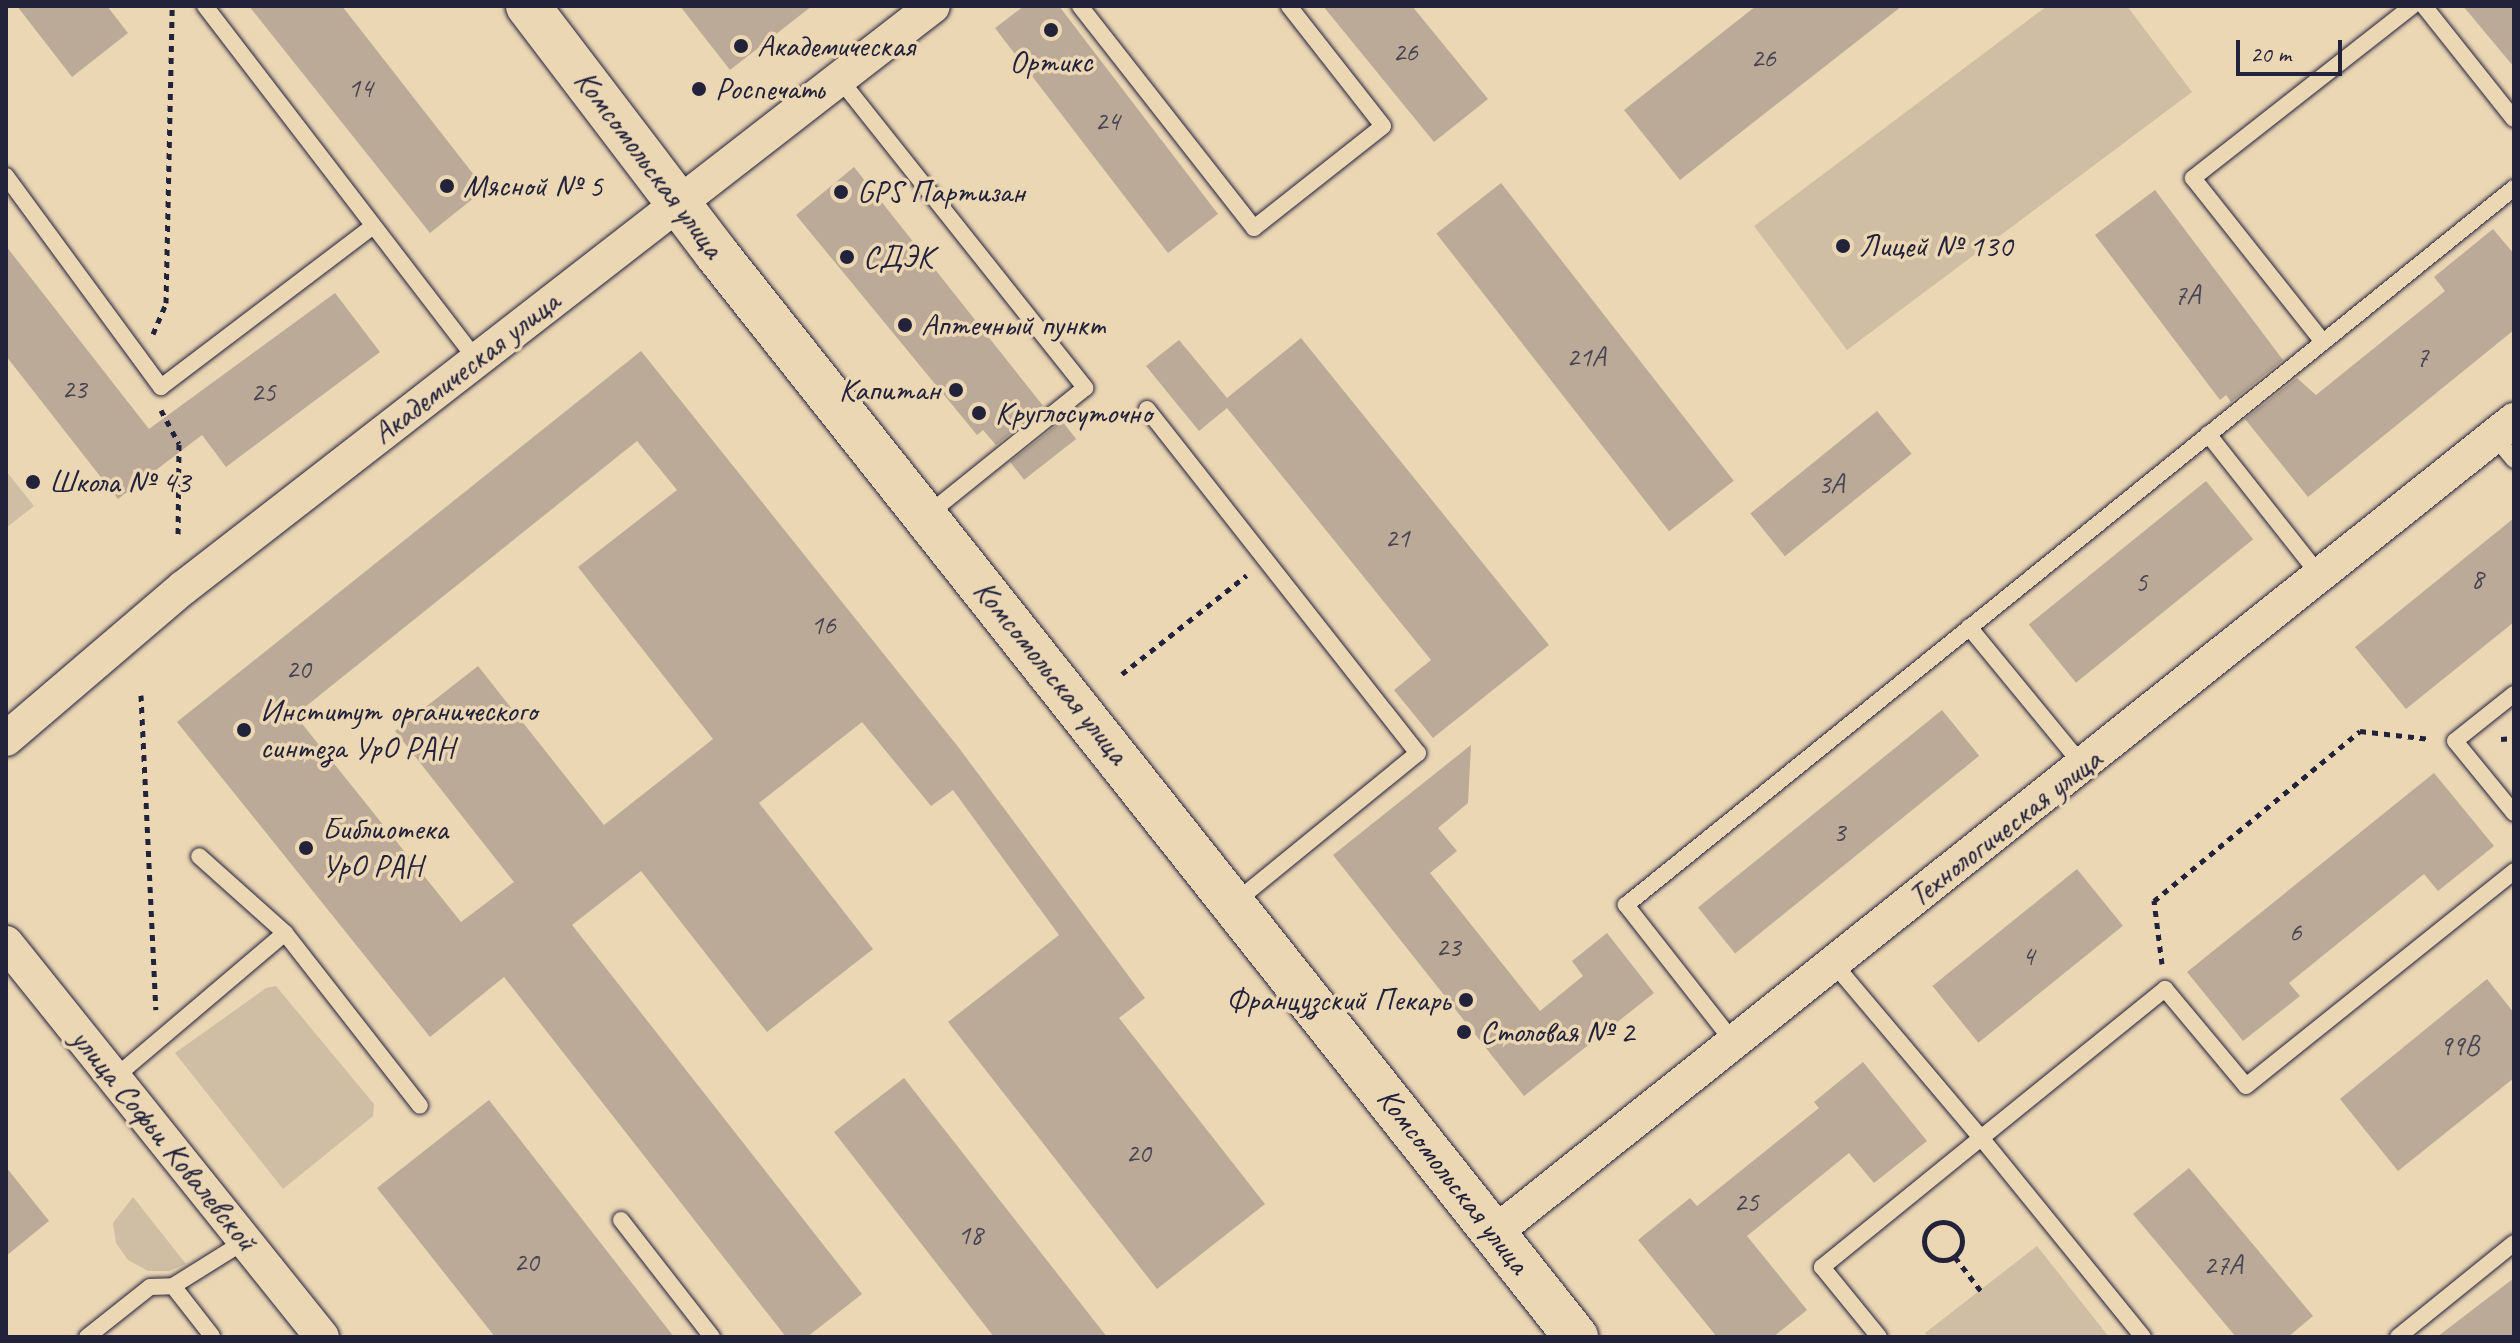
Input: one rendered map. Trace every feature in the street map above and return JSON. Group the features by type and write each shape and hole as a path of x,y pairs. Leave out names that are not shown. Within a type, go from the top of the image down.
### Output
{"main road":[{"name":"Комсомольская улица","path":"528,6 677,203 1235,902 1576,1337"}],"street":[{"name":"Академическая улица","path":"6,739 183,588 677,203 842,82 933,6"},
{"name":"Технологическая улица","path":"1493,1234 2320,576 2507,439"},
{"name":"улица Софьи Ковалевской","path":"6,943 317,1335"}],"lane":[{"path":"205,6 477,360"},
{"path":"1080,6 1254,228 1383,126 1289,6"},
{"path":"2323,342 2193,178 2412,6"},
{"path":"2424,6 2514,119"},
{"path":"842,82 1085,388 926,516"},
{"path":"6,176 161,387 372,227"},
{"path":"1735,1044 1626,905 2514,188"},
{"path":"1147,409 1418,753 1235,902"},
{"path":"2208,434 2320,576"},
{"path":"1969,627 2083,766"},
{"path":"2514,694 2455,741 2514,813"},
{"path":"199,856 285,933 420,1106"},
{"path":"1879,1337 1822,1267 2165,989 2246,1086 2514,871"},
{"path":"114,1078 285,933"},
{"path":"1834,964 2143,1337"},
{"path":"621,1220 712,1337"},
{"path":"87,1337 150,1287 173,1286 245,1241"},
{"path":"2398,1337 2514,1243"},
{"path":"173,1286 212,1336"}],"path":[{"path":"172,6 166,303 142,361 179,444 178,534"},
{"path":"1122,674 1267,560"},
{"path":"141,695 158,1043"},
{"path":"2165,989 2154,901 2360,731 2455,741"},
{"path":"1948,1223 1958,1229 1962,1247 1955,1257 1931,1256 1924,1245 1930,1227 1948,1223"},
{"path":"1955,1257 1981,1291"}],"shaded area":[{"path":"2047,6 2127,6 2192,92 1847,350 1754,226"},
{"path":"6,471 34,506 6,528"},
{"path":"276,986 374,1104 373,1116 283,1189 175,1053 266,988"},
{"path":"133,1197 186,1264 169,1271 148,1271 128,1260 116,1243 113,1223"},
{"path":"2037,1246 2109,1337 1928,1337 1925,1333"}],"building":[{"path":"17,6 107,6 128,33 72,77"},
{"path":"249,6 342,6 485,189 430,233"},
{"path":"680,6 812,6 730,70"},
{"path":"1024,6 1059,6 1218,214 1168,253 995,28"},
{"path":"1323,6 1412,6 1488,99 1434,142"},
{"path":"1756,6 1902,6 1680,180 1624,110"},
{"path":"2463,6 2514,6 2514,67"},
{"path":"854,167 1044,407 996,445 983,430 977,435 796,215"},
{"path":"1501,183 1734,481 1669,531 1436,233"},
{"path":"2155,190 2283,360 2231,402 2226,395 2220,400 2095,235"},
{"path":"2493,229 2514,254 2514,330 2308,497 2245,419 2297,378 2316,395 2445,291 2434,277"},
{"path":"6,246 149,429 335,293 380,352 226,467 202,435 118,499 6,356"},
{"path":"1301,338 1549,645 1433,738 1394,690 1431,660 1227,408 1199,431 1146,366 1179,340 1227,398"},
{"path":"641,351 959,748 1145,998 1119,1018 1265,1204 1157,1289 948,1022 1059,935 953,790 931,806 862,722 759,803 873,949 767,1032 641,871 572,925 862,1294 807,1337 786,1337 504,977 430,1037 177,722","holes":["637,441 677,490 578,567 713,739 604,825 478,666 395,731 514,882 461,922 295,715"]},
{"path":"1877,411 1912,454 1785,556 1750,514"},
{"path":"1062,421 1076,439 1024,480 1010,462"},
{"path":"2206,481 2253,539 2076,683 2029,624"},
{"path":"2514,518 2514,622 2406,709 2355,647"},
{"path":"1942,710 1979,756 1735,953 1698,908"},
{"path":"1471,745 1468,803 1438,828 1457,851 1430,873 1540,1011 1583,976 1572,961 1607,933 1654,993 1524,1096 1333,855"},
{"path":"2434,773 2494,846 2438,891 2424,874 2289,983 2300,996 2243,1041 2187,972"},
{"path":"2077,869 2123,926 1978,1043 1932,986"},
{"path":"2487,979 2514,1013 2514,1078 2398,1171 2340,1099"},
{"path":"1863,1062 1927,1141 1874,1183 1849,1153 1747,1236 1807,1310 1773,1337 1717,1337 1638,1240 1690,1198 1697,1206 1819,1108 1814,1102"},
{"path":"904,1078 1107,1337 994,1337 834,1132"},
{"path":"489,1100 674,1337 495,1337 377,1188"},
{"path":"6,1167 49,1221 6,1256"},
{"path":"2189,1168 2313,1316 2288,1337 2236,1337 2133,1214"},
{"path":"2514,1278 2514,1337 2437,1337"}],"place":[{"name":"Ортикс","path":"1051,30"},
{"name":"Академическая","path":"741,46"},
{"name":"Роспечать","path":"699,89"},
{"name":"Мясной № 5","path":"447,186"},
{"name":"GPS Партизан","path":"841,192"},
{"name":"Лицей № 130","path":"1843,246"},
{"name":"СДЭК","path":"847,257"},
{"name":"Аптечный пункт","path":"905,325"},
{"name":"Капитан","path":"956,390"},
{"name":"Круглосуточно","path":"979,413"},
{"name":"Школа № 43","path":"33,482"},
{"name":"Институт органического синтеза УрО РАН","path":"244,730"},
{"name":"Библиотека УрО РАН","path":"306,848"},
{"name":"Французский Пекарь","path":"1466,1000"},
{"name":"Столовая № 2","path":"1464,1032"}]}
